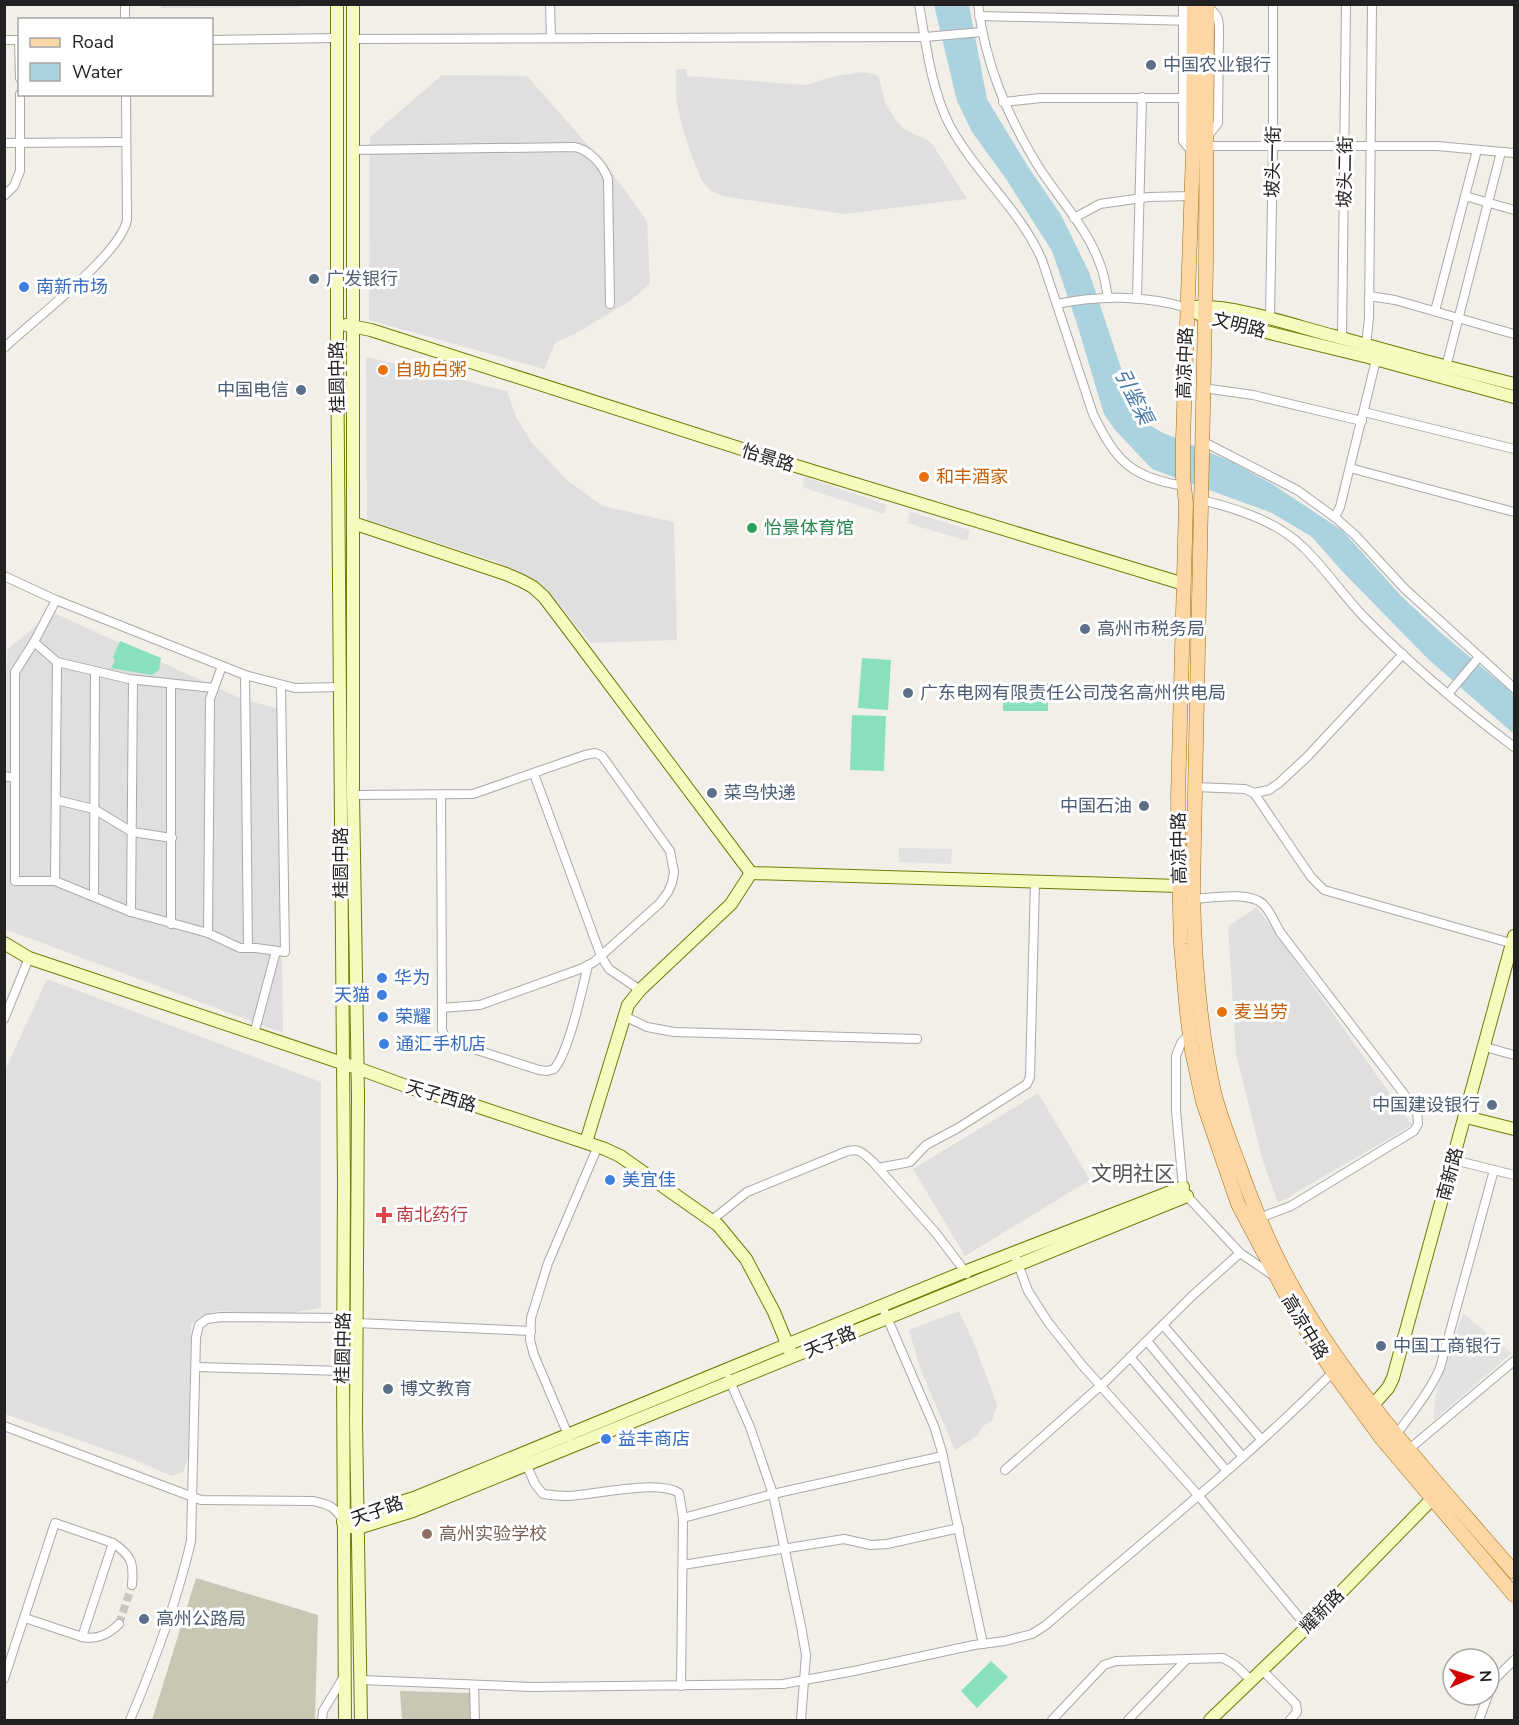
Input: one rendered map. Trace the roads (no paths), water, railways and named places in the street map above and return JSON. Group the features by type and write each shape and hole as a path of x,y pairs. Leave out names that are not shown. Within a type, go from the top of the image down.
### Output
{"main road":[{"name":"高凉中路","path":"1203,6 1189,20 1188,98 1193,153 1183,439 1186,504 1178,797 1181,944 1196,1033 1203,1102 1238,1204 1299,1319 1333,1372 1382,1439 1515,1595"},
{"name":"高凉中路","path":"1203,6 1212,83 1206,142 1205,312 1193,898 1196,1033 1226,1131 1259,1218 1285,1274 1344,1367 1396,1435 1515,1572"},
{"path":"1184,418 1202,420"}],"street":[{"name":"桂圆中路","path":"337,4 337,324 347,687 353,795 357,1068 358,1528 361,1720"},
{"name":"桂圆中路","path":"345,1720 342,1064 347,687 353,523 354,4"},
{"path":"550,4 551,38"},
{"path":"919,4 939,98 949,123 965,149 1034,241 1060,304 1093,414 1114,452 1139,474 1169,484 1184,482"},
{"path":"978,4 978,33 1003,102 1038,166 1091,245 1101,267 1103,299"},
{"path":"979,16 1189,20 1183,4"},
{"name":"坡头一街","path":"1270,319 1273,4"},
{"name":"坡头二街","path":"1342,339 1346,4"},
{"path":"1366,346 1369,296 1372,4"},
{"path":"213,40 935,37 978,33"},
{"path":"4,196 18,179 21,142 20,96"},
{"path":"6,344 107,254 122,235 127,220 126,96"},
{"path":"1137,299 1142,97"},
{"path":"1003,102 1041,98 1188,98"},
{"path":"4,143 126,142"},
{"path":"1206,142 1437,146 1515,153"},
{"path":"353,150 577,147 586,151 602,167 608,178 610,304"},
{"path":"1435,311 1477,150"},
{"path":"1446,367 1501,152"},
{"path":"1074,218 1100,204 1149,197 1191,196"},
{"path":"1465,196 1515,210"},
{"path":"1369,296 1395,300 1515,334"},
{"path":"1060,304 1103,299 1137,299 1172,303 1187,308"},
{"name":"文明路","path":"1187,308 1515,397"},
{"name":"文明路","path":"1205,312 1270,319 1515,384"},
{"name":"怡景路","path":"337,324 371,330 773,459 1184,584"},
{"path":"1335,518 1340,507 1376,360"},
{"path":"1203,388 1253,394 1515,449"},
{"path":"1202,445 1297,490 1335,518 1355,535 1404,589 1477,660 1515,688"},
{"path":"1350,468 1515,512"},
{"path":"1201,498 1249,514 1270,524 1302,545 1362,615 1403,654 1451,691 1515,747"},
{"path":"353,523 506,574 533,587 544,597 752,873"},
{"path":"4,576 56,600 245,675 295,688 347,687"},
{"path":"56,600 15,672 15,881 55,881 131,912 208,933 240,948 285,952 281,686"},
{"path":"34,642 57,662 95,672 134,680 214,688"},
{"path":"1254,793 1269,790 1307,757 1403,654"},
{"path":"1451,691 1477,660"},
{"path":"55,881 57,662"},
{"path":"208,933 210,699 222,666"},
{"path":"94,896 95,672"},
{"path":"245,675 248,948"},
{"path":"131,912 134,680"},
{"path":"171,684 171,924"},
{"path":"353,795 482,793 585,755 601,754 670,851 674,872 668,892 660,903 588,966 480,1005 442,1008"},
{"path":"534,774 601,956 609,969 640,990"},
{"path":"4,776 15,778"},
{"path":"1195,787 1245,789 1254,793 1311,877 1324,890 1514,941"},
{"path":"441,795 442,1030 446,1040 539,1070 551,1071 558,1065 563,1052 580,1000 588,966"},
{"path":"56,800 94,809 132,831 172,838"},
{"path":"752,873 1179,886"},
{"path":"573,1446 534,1355 530,1340 531,1318 548,1263 592,1144 624,1016 628,1005 640,990 731,904 752,873"},
{"path":"878,1168 910,1162 926,1145 1027,1084 1035,881"},
{"path":"1193,898 1252,898 1264,906 1281,932 1417,1111 1418,1124 1414,1131 1291,1206 1259,1218"},
{"name":"南新路","path":"1373,1405 1388,1388 1392,1378 1514,941"},
{"name":"天子西路","path":"4,943 29,958 417,1090 476,1106 592,1144 620,1156 712,1220 746,1259 774,1312 793,1358"},
{"path":"254,1034 276,951"},
{"path":"4,1019 29,958"},
{"path":"624,1016 647,1027 674,1032 917,1039"},
{"path":"1196,1033 1181,1043 1176,1056 1176,1111 1185,1191 1240,1253 1276,1277"},
{"path":"1485,1047 1515,1055"},
{"path":"1466,1117 1515,1130"},
{"path":"712,1220 747,1192 849,1150 861,1150 935,1232 966,1272 971,1284"},
{"path":"1454,1160 1515,1175"},
{"path":"1396,1435 1424,1397 1440,1368 1494,1170"},
{"name":"天子路","path":"343,1522 524,1459 573,1446 971,1284 1016,1259 1185,1191"},
{"path":"1005,1470 1100,1385 1240,1253"},
{"path":"1016,1259 1028,1291 1048,1322 1307,1627"},
{"name":"天子路","path":"343,1522 358,1528 413,1511 524,1459 567,1434 966,1272 1016,1259"},
{"path":"882,1306 934,1426 943,1456 983,1644"},
{"path":"130,1720 146,1680 192,1541 197,1329 200,1322 207,1319 265,1317 344,1318"},
{"path":"357,1323 531,1331"},
{"path":"1163,1325 1261,1439"},
{"path":"1147,1341 1242,1456"},
{"path":"1130,1357 1226,1470"},
{"path":"1408,1450 1515,1361"},
{"path":"196,1367 343,1371"},
{"path":"726,1370 750,1427 773,1494 806,1656 801,1720"},
{"path":"361,1680 532,1688 783,1684 1032,1634 1046,1625 1226,1470 1333,1372"},
{"path":"6,1430 193,1497 208,1501 296,1500 326,1503 334,1508 343,1522"},
{"path":"683,1518 773,1494 943,1456"},
{"path":"524,1459 535,1484 543,1494 566,1496 644,1488 667,1488 679,1493 683,1518 681,1686"},
{"name":"耀新路","path":"1210,1720 1307,1627 1432,1498"},
{"path":"4,1679 26,1618 55,1523 113,1543 123,1550 134,1566 132,1585"},
{"path":"683,1565 844,1539 871,1545 887,1544 959,1528"},
{"path":"82,1637 113,1543"},
{"path":"26,1618 91,1639 103,1636 119,1624"},
{"path":"1052,1720 1107,1663 1223,1658 1235,1665 1251,1680"},
{"path":"1128,1720 1187,1659"},
{"path":"1501,1673 1515,1660"},
{"path":"1262,1670 1297,1706 1297,1712 1290,1720"},
{"path":"322,1720 323,1711 344,1678"},
{"path":"474,1685 475,1720"}],"water":[{"path":"934,5 969,5 987,99 1061,215 1089,272 1133,404 1143,421 1161,432 1232,462 1272,484 1343,531 1401,596 1514,694 1514,734 1428,659 1312,537 1272,513 1152,469 1115,430 1104,414 1052,251 1006,179 972,132 957,101"}],"tunnel":[{"path":"119,1624 132,1585"}],"place":[{"name":"中国农业银行","path":"1151,65"},
{"name":"广发银行","path":"314,279"},
{"name":"南新市场","path":"24,287"},
{"name":"自助白粥","path":"383,370"},
{"name":"中国电信","path":"301,390"},
{"name":"和丰酒家","path":"924,477"},
{"name":"怡景体育馆","path":"752,528"},
{"name":"高州市税务局","path":"1085,629"},
{"name":"广东电网有限责任公司茂名高州供电局","path":"908,693"},
{"name":"菜鸟快递","path":"712,793"},
{"name":"中国石油","path":"1144,806"},
{"name":"华为","path":"382,978"},
{"name":"天猫","path":"382,995"},
{"name":"麦当劳","path":"1222,1012"},
{"name":"荣耀","path":"383,1017"},
{"name":"通汇手机店","path":"384,1044"},
{"name":"中国建设银行","path":"1492,1105"},
{"name":"美宜佳","path":"610,1180"},
{"name":"南北药行","path":"384,1215"},
{"name":"中国工商银行","path":"1381,1346"},
{"name":"博文教育","path":"388,1389"},
{"name":"益丰商店","path":"606,1439"},
{"name":"高州实验学校","path":"427,1534"},
{"name":"高州公路局","path":"144,1619"}],"district":[{"name":"文明社区","path":"1133,1174"}],"water label":[{"name":"引鉴渠","path":"1134,396"}]}
